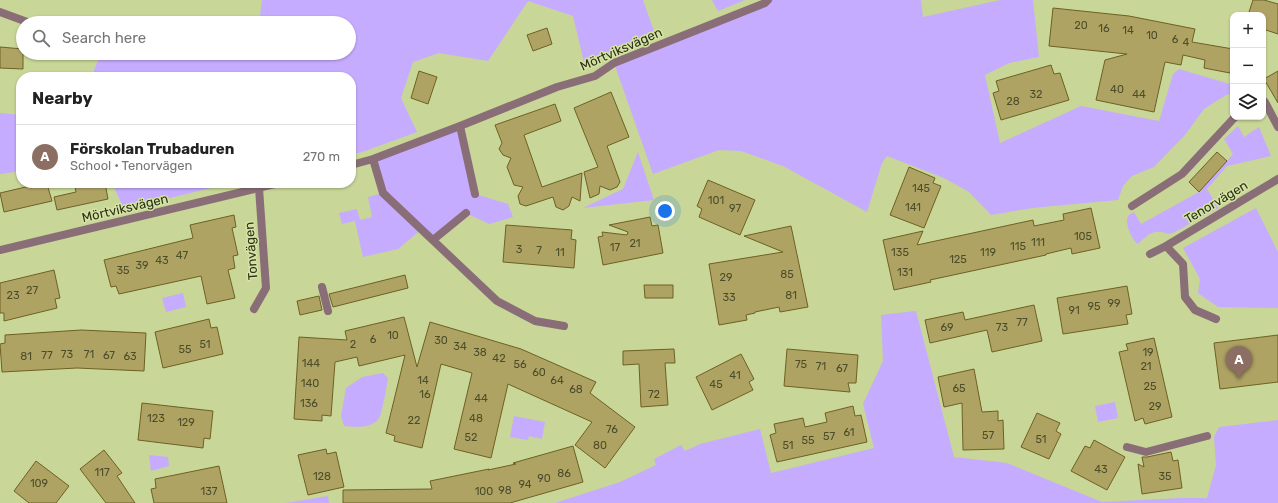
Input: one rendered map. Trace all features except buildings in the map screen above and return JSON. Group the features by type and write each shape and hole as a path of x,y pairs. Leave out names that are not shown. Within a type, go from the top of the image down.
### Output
{"street":[{"name":"Mörtviksvägen","path":"356,164 373,159 460,126 557,86 595,76 614,63 765,3 768,0"},
{"path":"0,12 16,18"},
{"path":"1266,104 1278,127"},
{"path":"1132,206 1182,174 1232,120"},
{"path":"460,126 475,194"},
{"path":"373,159 383,193 496,301 535,320 564,326"},
{"name":"Tenorvägen","path":"1150,254 1278,179"},
{"name":"Mörtviksvägen","path":"0,250 259,188"},
{"name":"Tonvägen","path":"254,309 266,288 259,188"},
{"path":"433,240 466,213"},
{"path":"1166,246 1183,264 1185,297 1195,310 1216,319"},
{"path":"322,287 328,311"},
{"path":"1127,447 1146,452 1207,436"}],"shaded area":[{"path":"262,0 643,0 656,37 584,62 573,16 528,1 488,61 439,53 413,62 401,98 417,132 356,154 356,72 94,72 98,60 356,60 356,16 260,16"},
{"path":"712,0 745,0 718,11"},
{"path":"768,0 921,0 923,17 1000,0 1033,0 1039,57 1009,63 985,75 1000,143 1081,106 1159,121 1173,74 1179,69 1230,84 1230,94 1204,109 1185,135 1154,167 1132,176 1123,186 1118,200 1032,208 991,215 969,192 944,178 887,156 882,163 867,212 783,166 741,151 719,150 653,174 614,63"},
{"path":"0,113 16,115 16,172 0,174"},
{"path":"460,126 475,194 508,204 513,217 489,224 466,213 433,240 422,229 398,249 363,257 355,221 342,224 339,213 357,209 360,220 372,217 368,197 383,193 373,159"},
{"path":"1238,126 1244,137 1259,127 1271,156 1227,166 1207,189 1218,208 1173,233 1151,233 1138,244 1131,235 1128,226 1127,218 1129,215 1134,212 1141,224 1199,192 1233,154 1224,139"},
{"path":"638,152 654,200 583,208 623,189"},
{"path":"114,188 211,188 124,209"},
{"path":"1256,208 1278,252 1278,308 1218,307 1198,293 1200,279 1183,248"},
{"path":"183,293 186,307 166,312 162,298"},
{"path":"916,311 954,457 1007,463 1102,502 1207,498 1216,465 1214,437 1219,427 1278,420 1278,503 555,503 620,482 656,465 654,459 681,445 685,451 700,444 760,429 771,473 874,448 863,404 883,361 881,315"},
{"path":"383,373 388,378 379,418 376,422 367,426 344,426 341,416 346,388 362,377"},
{"path":"1115,402 1118,418 1098,422 1095,406"},
{"path":"514,416 545,422 542,439 529,436 528,440 510,437"},
{"path":"149,455 168,457 169,466 151,471"},
{"path":"328,496 329,503 286,503"}],"place":[{"name":"Förskolan Trubaduren","path":"1239,379"}]}
